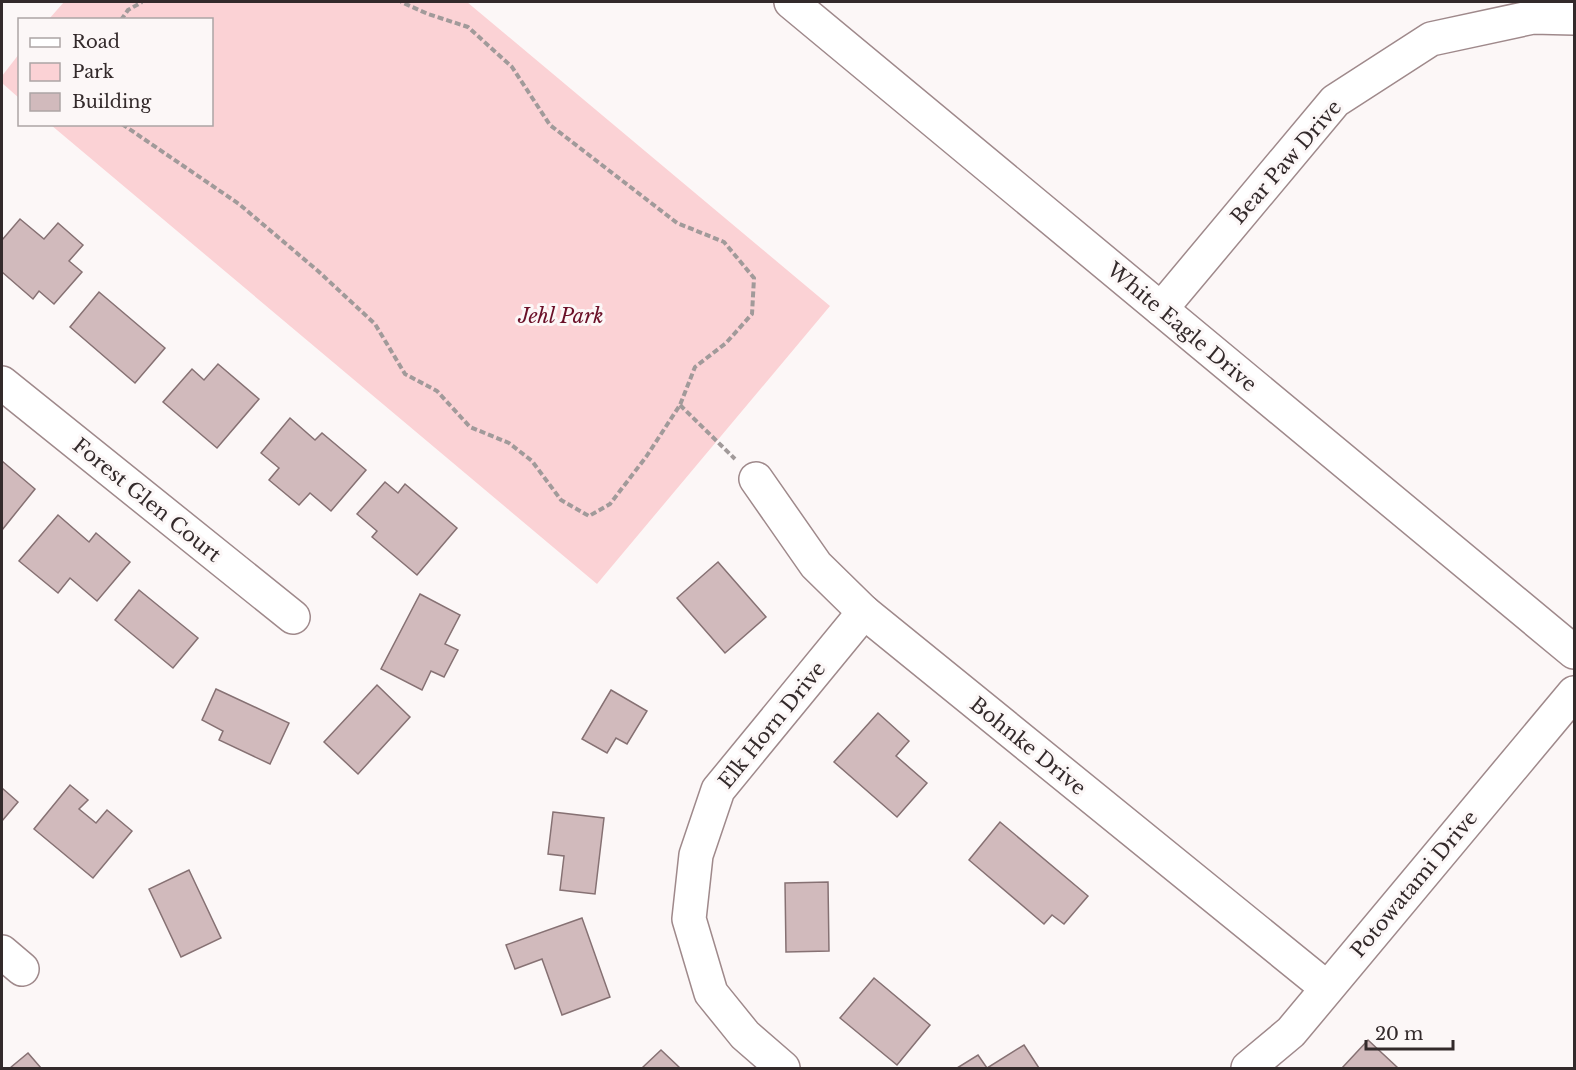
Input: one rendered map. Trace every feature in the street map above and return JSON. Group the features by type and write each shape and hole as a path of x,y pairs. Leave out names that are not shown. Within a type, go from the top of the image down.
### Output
{"street":[{"name":"White Eagle Drive","path":"791,2 1575,652"},
{"name":"Bear Paw Drive","path":"1161,309 1335,101 1431,39 1533,17 1575,18"},
{"name":"Forest Glen Court","path":"2,383 293,617"},
{"name":"Bohnke Drive","path":"756,479 816,565 864,612 1327,988"},
{"name":"Elk Horn Drive","path":"783,1068 745,1035 711,993 689,918 696,855 718,790 864,612"},
{"name":"Potowatami Drive","path":"1248,1068 1291,1032 1575,693"}],"path":[{"path":"122,18 128,10 142,2"},
{"path":"125,126 239,204 318,271 375,324 405,374 437,391 470,427 509,443 532,461 561,500 589,516 610,504 646,457 680,405 695,367 726,343 752,314 754,278 724,242 677,223 550,125 512,67 468,27 428,14 401,2"},
{"path":"680,405 756,479"}],"green space":[{"name":"Jehl Park","path":"64,2 467,2 830,306 597,584 52,126 213,126 213,18 50,18"},
{"path":"18,55 18,97 2,83 2,76"}],"building":[{"path":"20,219 44,239 58,223 83,245 69,261 82,272 54,304 39,291 33,299 2,272 2,240"},
{"path":"99,292 165,348 135,383 70,327"},
{"path":"218,364 259,399 217,448 163,402 192,369 204,380"},
{"path":"290,418 315,440 322,433 366,470 331,511 310,493 299,505 269,480 279,468 261,453"},
{"path":"2,461 35,489 2,530"},
{"path":"385,482 398,493 405,484 457,528 417,575 372,537 377,531 357,514"},
{"path":"58,515 89,542 96,533 130,562 97,601 70,578 58,593 19,561"},
{"path":"718,562 766,617 725,653 677,598"},
{"path":"139,590 198,638 173,668 115,620"},
{"path":"420,594 460,615 445,644 458,650 444,677 431,671 422,690 381,669"},
{"path":"377,685 410,717 358,774 324,742"},
{"path":"216,689 289,723 270,764 219,740 223,731 202,720"},
{"path":"611,690 647,711 627,744 616,738 607,753 582,739"},
{"path":"878,713 909,741 896,756 927,783 897,817 834,762"},
{"path":"70,785 88,800 79,809 96,823 107,810 132,831 93,878 34,829"},
{"path":"2,788 18,802 2,821"},
{"path":"553,812 604,818 595,894 560,890 564,856 548,854"},
{"path":"1000,822 1088,896 1064,924 1052,915 1044,924 969,860"},
{"path":"189,870 221,938 181,957 149,889"},
{"path":"828,882 829,951 786,952 785,883"},
{"path":"582,918 610,997 562,1015 542,959 515,969 506,945"},
{"path":"874,978 930,1025 897,1065 840,1018"},
{"path":"1368,1040 1398,1068 1342,1068"},
{"path":"1024,1045 1039,1068 987,1068"},
{"path":"661,1050 680,1068 642,1068"},
{"path":"28,1053 41,1068 10,1068"},
{"path":"978,1055 987,1068 957,1068"}]}
